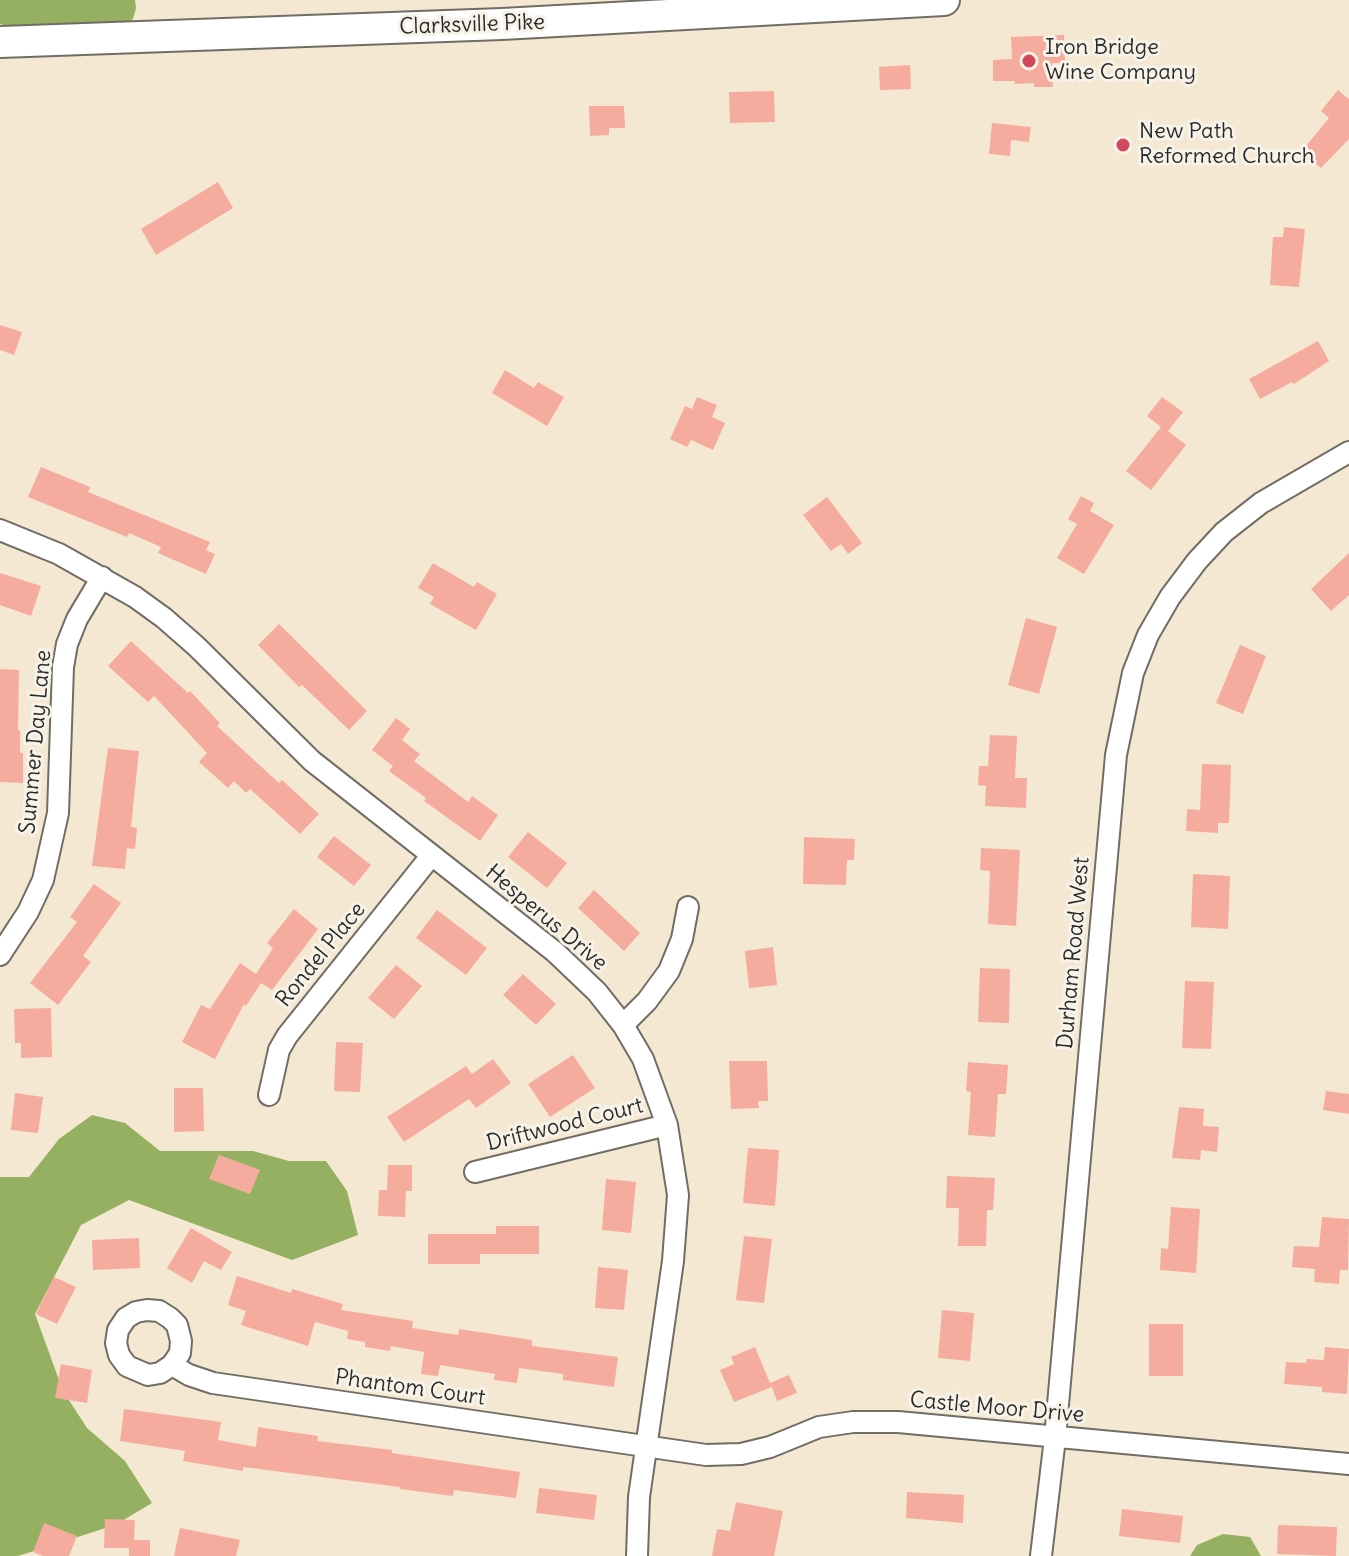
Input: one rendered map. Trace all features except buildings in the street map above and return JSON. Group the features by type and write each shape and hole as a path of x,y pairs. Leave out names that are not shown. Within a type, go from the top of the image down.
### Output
{"main road":[{"name":"Clarksville Pike","path":"0,42 502,24 944,0"}],"street":[{"name":"Durham Road West","path":"1041,1556 1055,1438 1116,755 1133,673 1148,635 1170,597 1224,532 1261,503 1349,452"},
{"name":"Hesperus Drive","path":"0,530 59,554 102,577 164,618 312,761 555,952 597,992 623,1025 643,1059 667,1125 678,1195 677,1228 639,1497 637,1556"},
{"name":"Summer Day Lane","path":"0,955 28,912 43,880 58,813 65,655 77,619 102,577"},
{"name":"Rondel Place","path":"269,1095 279,1050 287,1036 431,856"},
{"path":"623,1025 647,1001 669,971 682,939 688,907"},
{"name":"Driftwood Court","path":"475,1172 667,1125"},
{"name":"Phantom Court","path":"172,1365 213,1383 645,1447"},
{"name":"Castle Moor Drive","path":"645,1447 706,1455 741,1454 770,1447 819,1427 853,1422 898,1422 1349,1464"}],"green space":[{"path":"0,0 135,0 136,8 133,19 124,24 18,29 0,24"},
{"path":"92,1115 125,1123 160,1151 253,1151 289,1161 326,1161 347,1191 358,1235 292,1260 129,1200 81,1225 35,1314 63,1391 87,1428 125,1461 152,1503 115,1525 18,1556 0,1556 0,1177 29,1177 59,1139"},
{"path":"1223,1534 1250,1537 1261,1556 1190,1556 1197,1545"}],"place":[{"name":"Iron Bridge Wine Company","path":"1029,61"},
{"name":"New Path Reformed Church","path":"1123,145"}]}
